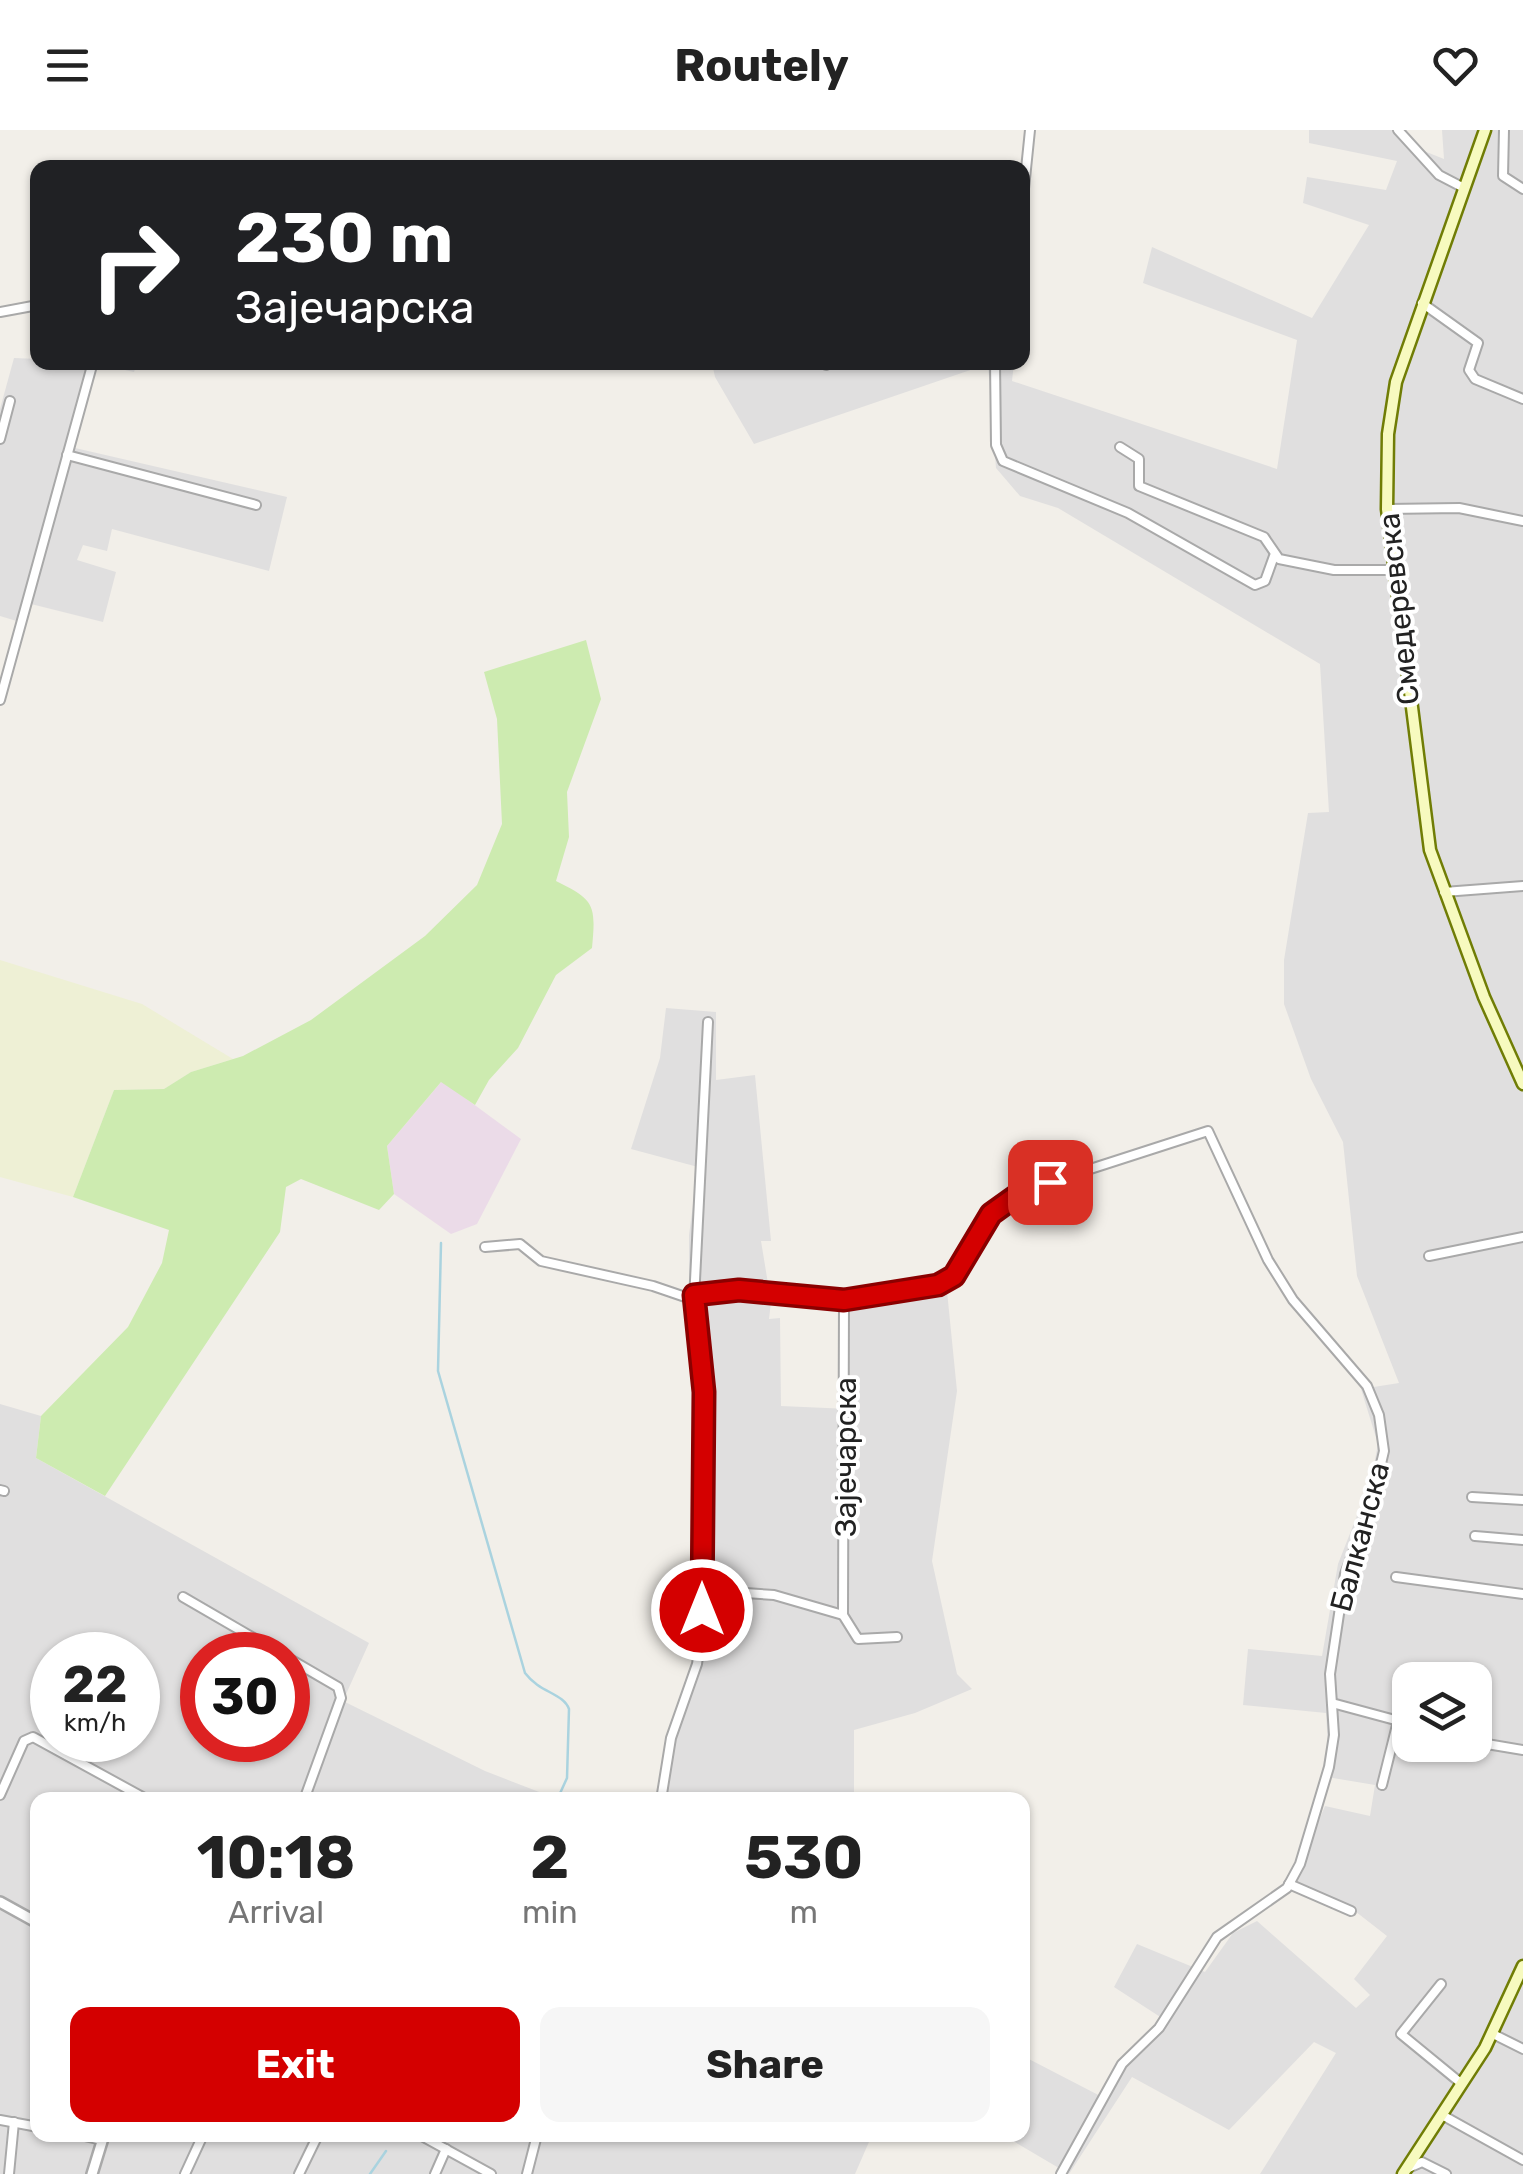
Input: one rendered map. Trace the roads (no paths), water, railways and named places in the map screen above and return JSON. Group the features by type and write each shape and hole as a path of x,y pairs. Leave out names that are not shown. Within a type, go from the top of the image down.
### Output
{"main road":[{"name":"Смедеревска","path":"1485,130 1422,303 1390,410 1387,509 1421,803 1444,892 1523,1084"},
{"path":"1404,2171 1493,2034 1523,1966"}],"street":[{"path":"1027,160 1030,130"},
{"path":"1398,130 1438,175 1464,188"},
{"path":"1504,130 1502,176 1523,189"},
{"path":"1422,303 1478,342 1469,370 1475,379 1523,400"},
{"path":"0,312 30,306"},
{"path":"0,700 91,370"},
{"path":"994,370 996,445 1003,461 1128,513 1255,584 1265,581 1274,556"},
{"path":"0,439 10,401"},
{"path":"1120,448 1139,459 1140,486 1264,538 1274,556 1334,570 1394,570"},
{"path":"67,455 256,505"},
{"path":"1387,509 1459,508 1523,521"},
{"path":"1444,892 1523,886"},
{"path":"662,1792 672,1738 699,1656 704,1392 694,1297 708,1022"},
{"name":"Балканска","path":"844,1300 903,1293 948,1281 991,1214 1019,1194 1208,1131 1268,1260 1314,1325 1366,1386 1379,1414 1384,1451 1372,1502 1345,1574 1330,1674 1330,1767 1310,1837 1289,1884 1217,1937 1158,2028 1122,2064 1061,2174"},
{"path":"1429,1256 1523,1237"},
{"path":"485,1246 520,1244 541,1262 694,1297 739,1290 844,1300"},
{"name":"Зајечарска","path":"843,1614 844,1300"},
{"path":"1472,1497 1523,1500"},
{"path":"1475,1536 1523,1540"},
{"path":"1396,1577 1523,1594"},
{"path":"701,1590 774,1595 843,1614 858,1640 897,1636"},
{"path":"183,1596 338,1687 340,1698 307,1792"},
{"path":"1332,1703 1392,1719"},
{"path":"0,1795 24,1740 33,1736 134,1792"},
{"path":"1382,1784 1392,1745"},
{"path":"1492,1745 1523,1750"},
{"path":"1289,1884 1351,1911"},
{"path":"0,1902 30,1918"},
{"path":"1441,1984 1401,2034 1462,2084"},
{"path":"1493,2034 1523,2049"},
{"path":"1442,2114 1523,2160"},
{"path":"0,2120 30,2125"},
{"path":"10,2174 14,2122"},
{"path":"92,2174 102,2142"},
{"path":"185,2174 199,2142"},
{"path":"299,2174 315,2142"},
{"path":"433,2142 491,2174"},
{"path":"527,2174 534,2142"},
{"path":"435,2174 446,2149"},
{"path":"1404,2171 1422,2162 1446,2174"}],"waterway":[{"path":"441,1243 438,1371 525,1673 562,1699 569,1709 567,1778 561,1792"},
{"path":"370,2174 386,2151"}]}
